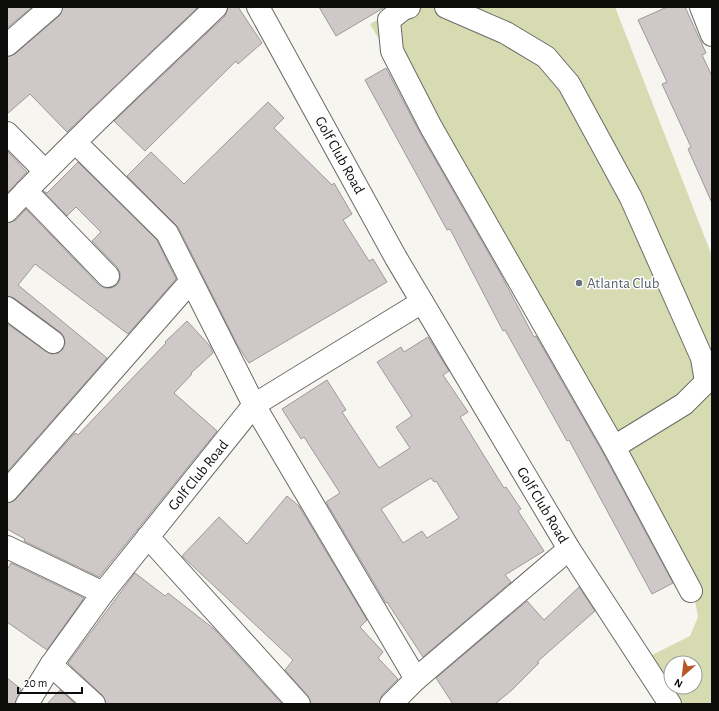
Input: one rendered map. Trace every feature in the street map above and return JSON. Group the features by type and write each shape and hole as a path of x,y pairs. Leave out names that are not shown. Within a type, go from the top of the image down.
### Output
{"street":[{"path":"7,45 51,7"},
{"path":"7,211 45,171 76,143 216,7"},
{"name":"Golf Club Road","path":"258,7 396,258 422,302 569,549 670,704"},
{"path":"409,7 403,9 390,20 392,51 431,127 614,447 691,592"},
{"path":"446,7 506,33 546,57 569,84 631,198 702,358 709,383 684,404 614,447"},
{"path":"701,7 712,35"},
{"path":"7,133 45,171"},
{"path":"76,143 167,233 254,405 416,679"},
{"path":"26,191 108,276"},
{"path":"7,491 191,281"},
{"name":"Golf Club Road","path":"27,704 51,665 103,594 254,405 422,302"},
{"path":"7,308 53,342"},
{"path":"148,537 299,704"},
{"path":"7,548 103,594"},
{"path":"390,704 416,679 569,549"},
{"path":"51,665 94,704"}],"green space":[{"path":"400,7 615,7 712,256 712,704 683,704 676,695 703,695 703,655 663,655 663,679 646,658 690,636 698,617 693,590 588,394 370,24"}],"building":[{"path":"7,7 32,7 7,28"},
{"path":"63,7 198,7 67,132 30,94 7,114 7,57 15,54 59,16"},
{"path":"228,7 238,7 262,43 238,64 236,61 145,151 114,121 225,16"},
{"path":"319,7 385,7 336,36"},
{"path":"667,7 685,7 706,53 702,55 712,76 712,203 688,149 691,147 662,84 667,82 638,20"},
{"path":"386,68 420,133 500,273 534,337 536,336 603,453 673,583 652,594 569,440 567,441 505,330 503,331 450,229 447,230 365,80"},
{"path":"268,102 284,118 274,128 332,185 334,183 352,214 343,220 369,261 373,259 387,282 249,363 238,346 178,227 127,176 151,152 184,184"},
{"path":"7,151 27,172 7,193"},
{"path":"78,162 157,240 176,279 128,334 35,264 18,285 107,358 7,472 7,324 51,354 58,353 63,349 65,343 64,337 60,332 14,298 7,296 7,223 16,220 26,209 99,285 105,288 111,288 117,285 120,279 120,273 117,267 92,241 101,232 76,207 67,216 43,191 47,193"},
{"path":"187,321 210,346 213,353 191,373 192,374 174,393 217,431 99,577 24,541 25,539 7,529 7,503 16,499 75,433 78,435 166,343 165,342"},
{"path":"428,337 449,371 443,375 468,412 460,417 504,488 506,487 521,509 518,511 544,551 505,575 511,582 423,657 387,602 386,603 326,502 340,493 304,437 301,439 282,409 327,380 346,410 342,412 379,468 410,448 396,427 412,416 377,362 401,347 404,352","holes":["431,478 434,482 436,481 459,518 427,538 422,531 403,543 381,509"]},
{"path":"287,496 299,506 367,620 360,627 383,652 378,658 398,679 382,695 379,704 311,704 308,696 285,670 293,660 182,556 219,517 247,544"},
{"path":"11,563 84,598 47,650 7,622 7,570"},
{"path":"135,573 165,596 168,593 214,629 282,704 106,704 102,695 68,663"},
{"path":"579,587 595,611 537,662 539,663 512,690 495,704 453,704 436,678 527,601 544,620"},
{"path":"7,678 21,689 15,704 7,704"},
{"path":"60,690 75,704 47,704"}],"place":[{"name":"Atlanta Club","path":"579,283"}]}
